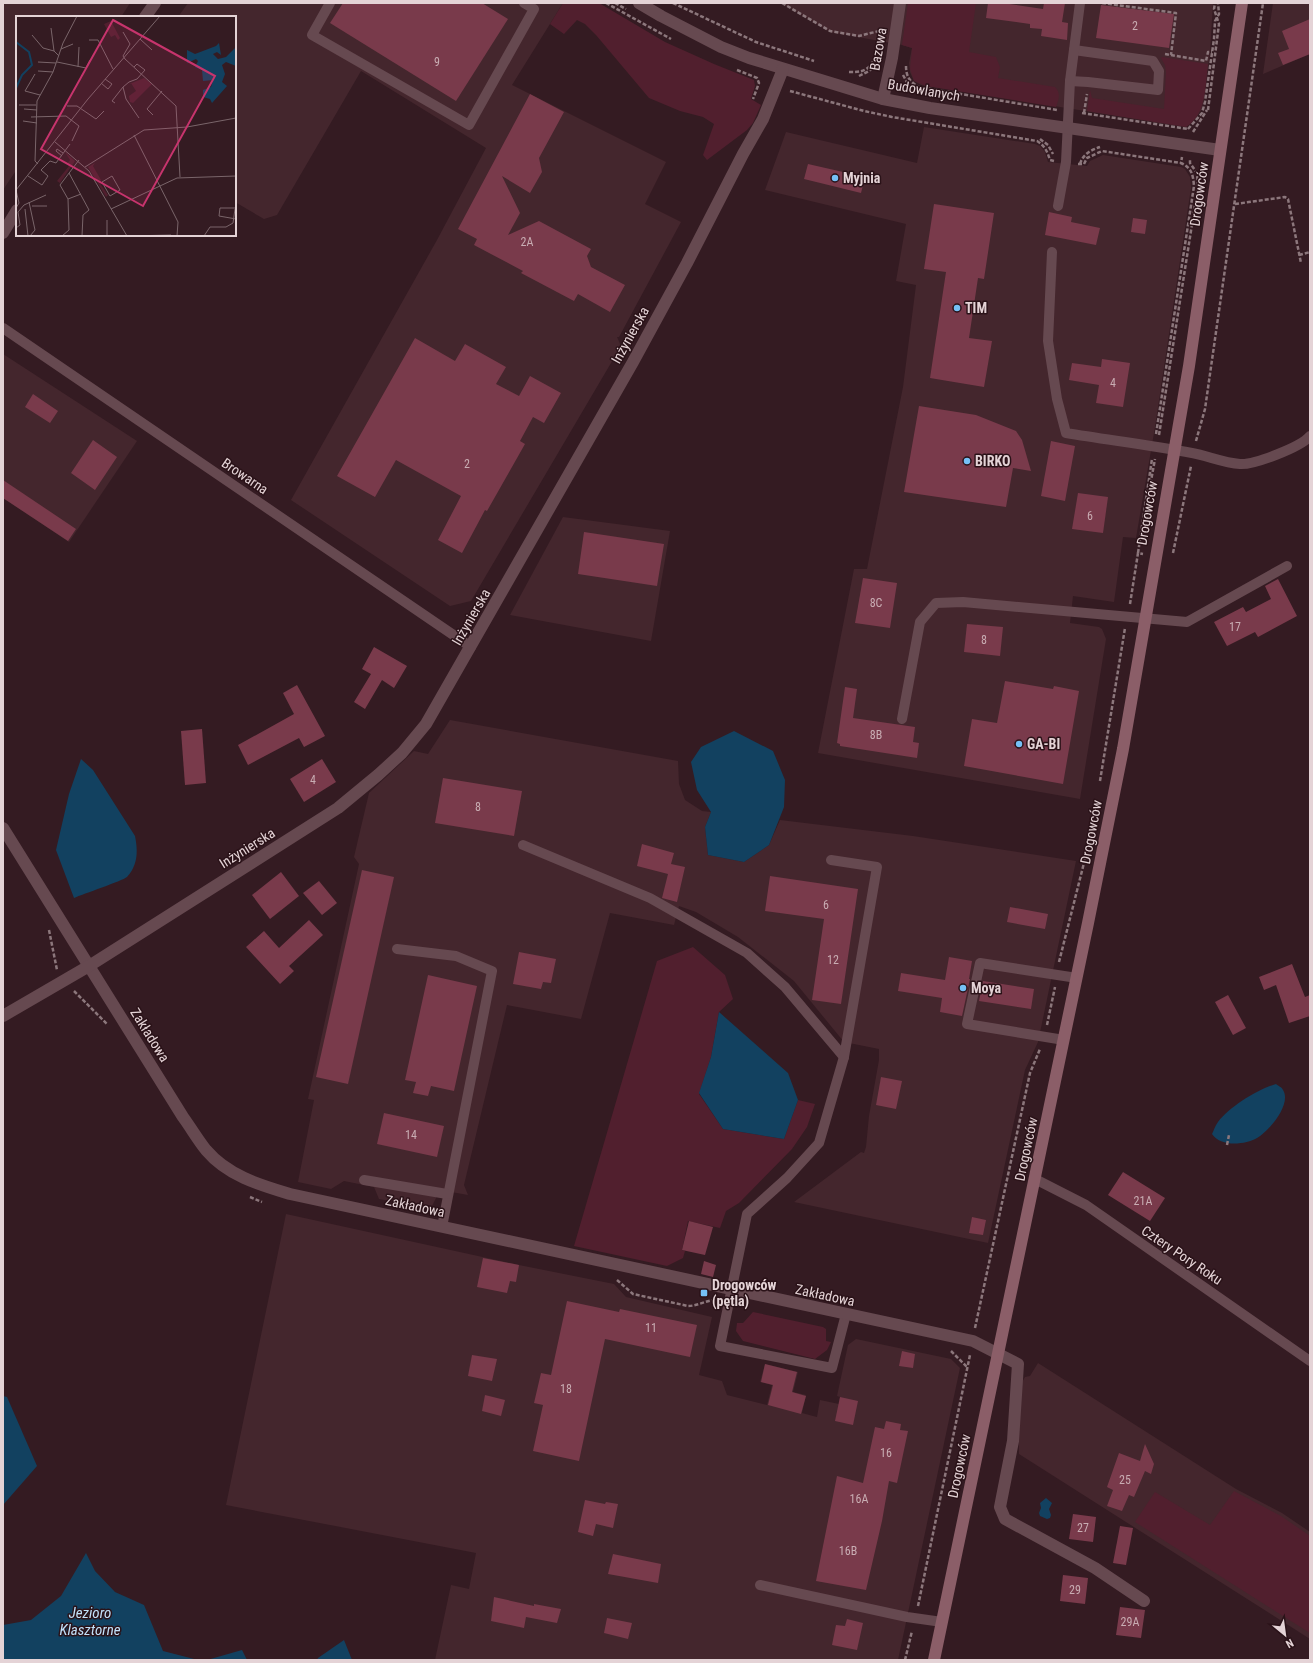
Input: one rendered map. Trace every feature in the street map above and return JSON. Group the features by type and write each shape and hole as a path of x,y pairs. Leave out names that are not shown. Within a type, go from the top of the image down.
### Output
{"main road":[{"name":"Drogowców","path":"934,1660 1077,978 1123,749 1144,618 1189,366 1242,3"}],"street":[{"path":"146,16 155,3"},
{"name":"Budowlanych","path":"639,3 721,47 783,69 882,99 1220,150"},
{"name":"Bazowa","path":"882,99 892,58 900,3"},
{"name":"Inżynierska","path":"3,1016 89,966 338,808 378,776 402,753 426,724 626,375 687,263 743,154 763,120 783,69"},
{"path":"3,233 16,212"},
{"name":"Zakładowa","path":"3,828 194,1134 207,1151 222,1165 253,1182 290,1194 973,1342 1018,1364 1014,1442 1000,1507 1002,1514 1005,1518 1095,1568 1144,1601"}],"lane":[{"path":"330,3 312,35 470,125 534,9 524,3"},
{"path":"1058,206 1066,162 1070,81 1080,3"},
{"path":"1070,81 1158,90 1159,70 1154,61 1074,50"},
{"path":"1052,252 1048,341 1057,399 1066,433 1174,450 1241,465 1255,462 1290,449 1307,440 1310,436"},
{"name":"Browarna","path":"3,328 471,647"},
{"path":"902,719 920,622 936,603 963,602 1187,622 1286,566"},
{"path":"523,845 650,898 747,953 785,987 844,1057"},
{"path":"831,860 878,867 844,1057 819,1143 787,1178 747,1214 733,1290 720,1346 832,1368 846,1314"},
{"path":"397,949 456,956 492,971 447,1194 442,1227"},
{"path":"1064,1040 967,1024 980,963 1077,978"},
{"name":"Cztery Pory Roku","path":"1035,1179 1086,1205 1310,1361"},
{"path":"364,1180 447,1194"},
{"path":"760,1585 907,1617 942,1622"}],"path":[{"path":"674,3 756,42 819,63"},
{"path":"782,3 830,31 859,36 897,27"},
{"path":"1102,3 1176,13 1171,55"},
{"path":"1182,163 1193,132 1207,110 1219,24 1214,9 1215,3"},
{"path":"1138,553 1198,186 1196,173 1190,163 1188,129 1202,113 1205,102 1212,52 1214,21 1219,14 1218,3"},
{"path":"672,6 678,10"},
{"path":"844,71 859,72 872,65 878,46"},
{"path":"1158,54 1206,61 1208,52 1212,52"},
{"path":"907,60 907,76 911,83 919,88 1068,112 1084,113 1188,129"},
{"path":"853,76 860,76 877,65"},
{"path":"787,93 790,90 864,111 899,119 1037,141 1042,144 1047,151 1050,160"},
{"path":"1084,113 1086,100"},
{"path":"1207,110 1226,112"},
{"path":"1084,164 1087,158 1102,151 1182,163 1188,166 1193,175 1194,186 1156,447"},
{"path":"1235,204 1285,197 1288,199 1301,263"},
{"path":"1299,255 1310,252"},
{"path":"1227,1145 1229,1135"}],"shaded area":[{"path":"3,3 130,3 122,16 16,16 16,170 3,190"},
{"path":"188,3 563,3 512,85 666,162 645,204 681,222 619,337 617,337 621,346 471,601 450,606 291,500 437,240 486,148 361,71 277,215 264,219 236,203 236,16 179,16"},
{"path":"563,3 599,3 665,42 754,80 755,86 751,99 761,105 753,123 747,130 707,160 703,155 714,124 703,117 680,111 649,98 585,24 577,20 564,34 550,24"},
{"path":"781,3 1213,3 1210,53 1202,109 1195,119 1186,127 921,85 914,81 910,72 909,63 912,48 830,32"},
{"path":"908,3 976,3 969,52 996,57 1000,67 998,78 1055,87 1059,96 1056,107 926,86 914,81 910,69 912,48 902,45"},
{"path":"1273,3 1310,3 1310,54 1263,74"},
{"path":"1161,58 1208,64 1204,99 1198,115 1186,127 1087,111 1090,90 1092,98 1164,109 1166,72 1165,65"},
{"path":"924,127 1035,144 1040,146 1045,152 1048,162 1087,166 1090,161 1103,155 1181,167 1185,169 1190,177 1191,188 1155,427 1136,538 1123,537 1114,602 1073,596 1070,623 1099,627 1102,629 1106,639 1080,799 818,753 854,569 867,569 903,387 916,285 896,281 906,224 765,190 786,132 917,163"},
{"path":"3,354 137,441 69,542 3,498"},
{"path":"563,517 670,531 651,641 510,615"},
{"path":"450,720 678,761 679,784 685,800 702,811 711,812 705,827 708,855 744,862 769,845 780,820 913,836 1076,861 1038,1042 1025,1070 988,1243 794,1202 861,1152 864,1153 879,1060 879,1049 844,1042 794,981 738,937 696,912 679,906 674,925 610,913 581,1019 507,1005 464,1185 468,1195 440,1190 431,1208 379,1199 374,1187 344,1181 331,1189 298,1182 314,1100 308,1099 359,864 354,857 369,793 414,751 428,754"},
{"path":"693,947 725,975 733,999 719,1012 711,1057 699,1094 723,1129 784,1139 798,1100 815,1104 807,1127 792,1149 739,1203 726,1211 720,1228 688,1221 682,1250 685,1251 683,1258 667,1266 574,1246 657,961"},
{"path":"286,1214 519,1265 614,1284 626,1297 712,1317 699,1375 722,1381 727,1395 767,1405 772,1385 760,1382 765,1364 798,1372 793,1392 806,1395 802,1413 817,1417 820,1400 839,1404 840,1397 837,1396 848,1345 856,1339 951,1359 960,1368 898,1660 435,1660 451,1585 469,1589 476,1553 226,1505"},
{"path":"753,1312 823,1327 826,1329 826,1341 831,1342 827,1350 815,1359 743,1341 736,1331 737,1323 743,1323"},
{"path":"1038,1363 1236,1489 1282,1513 1310,1532 1310,1639 1019,1454 1022,1382 1025,1377 1030,1376"},
{"path":"1234,1491 1281,1516 1310,1536 1310,1633 1135,1522 1155,1492 1210,1525"}],"water":[{"path":"734,731 773,751 785,780 784,807 769,845 744,862 708,855 705,827 711,812 697,790 691,762 701,747"},
{"path":"81,759 93,770 135,836 137,852 133,868 127,877 74,898 56,850 69,794"},
{"path":"719,1012 788,1073 798,1100 784,1139 723,1129 699,1093 711,1057"},
{"path":"1276,1084 1283,1090 1285,1096 1284,1102 1278,1117 1262,1135 1246,1142 1233,1144 1221,1141 1212,1134 1215,1126 1229,1110 1244,1099"},
{"path":"3,1396 7,1397 37,1466 3,1505"},
{"path":"1046,1498 1052,1503 1049,1509 1051,1515 1050,1518 1047,1519 1040,1516 1039,1513 1041,1508 1040,1503"},
{"name":"Jezioro Klasztorne","path":"86,1553 95,1571 115,1592 144,1605 163,1651 198,1660 3,1660 3,1625 31,1620 61,1596"},
{"path":"344,1640 352,1660 317,1660 318,1658"},
{"path":"242,1650 247,1660 207,1660"}],"building":[{"path":"343,3 482,3 508,19 456,101 330,23"},
{"path":"988,3 1003,3 1043,9 1044,3 1065,3 1062,22 1068,23 1067,40 1041,36 1042,29 1030,28 1030,24 986,18"},
{"path":"1101,5 1174,14 1169,48 1096,38"},
{"path":"1310,19 1310,54 1283,65 1278,53 1289,49 1282,31"},
{"path":"530,94 564,112 539,158 542,172 530,193 502,176 520,213 508,235 539,221 591,249 587,256 591,267 625,285 610,312 578,294 574,301 521,273 523,271 474,245 477,239 458,229"},
{"name":"Myjnia","path":"808,164 865,177 861,193 804,179"},
{"name":"TIM","path":"934,204 994,213 984,279 978,278 969,338 992,341 984,387 930,378 946,272 924,269"},
{"path":"1049,212 1072,217 1071,222 1100,228 1096,245 1045,235"},
{"path":"1133,218 1147,220 1145,234 1131,232"},
{"path":"415,338 455,361 465,344 506,367 496,384 519,396 530,376 561,393 544,423 533,417 520,441 525,444 487,511 485,510 462,553 438,540 461,496 396,460 375,497 337,476"},
{"path":"1102,359 1130,363 1123,407 1096,403 1099,385 1069,380 1072,363 1101,367"},
{"path":"33,394 58,411 50,423 25,407"},
{"name":"BIRKO","path":"919,406 976,415 1016,431 1022,440 1031,471 1013,468 1006,507 904,492"},
{"path":"93,440 117,457 95,490 71,473"},
{"path":"1051,441 1075,446 1065,501 1041,496"},
{"path":"3,480 76,529 68,541 3,498"},
{"path":"1078,493 1108,497 1103,533 1072,529"},
{"path":"584,532 664,544 657,586 578,574"},
{"path":"863,578 897,583 890,628 855,623"},
{"path":"1278,579 1297,616 1258,637 1255,632 1227,646 1214,622 1243,607 1246,612 1271,599 1265,586"},
{"path":"967,624 1003,627 1000,656 964,652"},
{"path":"374,647 407,666 394,688 382,680 365,709 354,702 371,674 362,669"},
{"name":"GA-BI","path":"1005,681 1053,689 1054,686 1079,691 1063,784 964,766 972,719 997,723"},
{"path":"297,685 325,736 304,747 299,738 248,765 238,745 294,714 283,693"},
{"path":"845,687 857,689 853,718 915,727 913,742 919,743 917,758 840,746 840,744 837,743"},
{"path":"202,729 206,783 185,785 181,731"},
{"path":"322,759 336,782 304,802 290,779"},
{"path":"443,778 522,791 514,836 435,823"},
{"path":"642,844 674,853 671,864 685,867 677,902 662,898 668,874 637,866"},
{"path":"362,870 394,877 348,1084 316,1077"},
{"path":"281,872 299,896 270,919 252,895"},
{"path":"770,876 858,889 841,1004 812,1000 824,919 765,911"},
{"path":"319,881 337,903 322,915 303,893"},
{"path":"1010,907 1048,914 1045,929 1007,922"},
{"path":"309,920 323,935 289,966 294,971 280,984 246,947 264,931 279,948"},
{"path":"519,952 556,959 551,983 543,982 541,989 513,984"},
{"path":"949,957 972,961 970,979 962,1016 940,1012 942,998 898,991 901,973 945,980"},
{"path":"1292,964 1305,997 1310,995 1310,1016 1289,1023 1276,985 1264,990 1259,977"},
{"path":"428,975 477,986 454,1091 431,1086 428,1096 413,1093 416,1082 405,1080"},
{"path":"983,981 1034,989 1031,1009 979,1001"},
{"path":"1228,995 1246,1028 1233,1035 1215,1002"},
{"path":"881,1077 902,1081 896,1109 876,1105"},
{"path":"384,1113 444,1126 437,1157 377,1144"},
{"path":"1123,1172 1165,1198 1150,1221 1108,1195"},
{"path":"972,1217 986,1220 983,1235 969,1233"},
{"path":"689,1221 713,1227 705,1255 682,1250"},
{"path":"483,1258 519,1265 516,1282 510,1281 507,1293 477,1287"},
{"path":"704,1261 716,1265 713,1277 701,1274"},
{"path":"567,1301 619,1312 620,1309 697,1325 690,1357 605,1339 579,1461 533,1451 543,1405 534,1403 541,1373 551,1375"},
{"path":"902,1351 915,1354 913,1368 899,1366"},
{"path":"472,1355 497,1359 492,1381 468,1376"},
{"path":"765,1364 797,1372 792,1392 806,1396 801,1414 768,1405 773,1385 761,1382"},
{"path":"485,1395 505,1400 501,1416 482,1411"},
{"path":"840,1397 858,1401 853,1425 835,1421"},
{"path":"886,1421 901,1424 900,1430 908,1431 897,1483 889,1481 882,1521 866,1590 816,1581 837,1476 863,1483 875,1427 884,1429"},
{"path":"1145,1444 1154,1464 1151,1474 1145,1471 1134,1497 1129,1495 1122,1511 1107,1506 1113,1490 1107,1487 1119,1453 1140,1461"},
{"path":"585,1500 605,1504 606,1502 618,1504 613,1528 596,1524 593,1536 578,1532"},
{"path":"1073,1514 1096,1517 1093,1542 1069,1539"},
{"path":"1120,1526 1133,1528 1126,1565 1113,1563"},
{"path":"613,1554 661,1564 658,1583 608,1574"},
{"path":"1063,1575 1088,1578 1085,1604 1060,1601"},
{"path":"494,1597 534,1606 534,1604 561,1609 557,1623 526,1617 524,1628 491,1621"},
{"path":"1120,1607 1145,1610 1141,1638 1116,1635"},
{"path":"607,1618 632,1623 628,1639 604,1633"},
{"path":"847,1619 863,1623 857,1650 832,1645 836,1625 845,1626"}],"place":[{"name":"Myjnia","path":"835,178"},
{"name":"TIM","path":"957,308"},
{"name":"BIRKO","path":"967,461"},
{"name":"GA-BI","path":"1019,744"},
{"name":"Moya","path":"963,988"},
{"name":"Drogowców (pętla)","path":"704,1293"}]}
